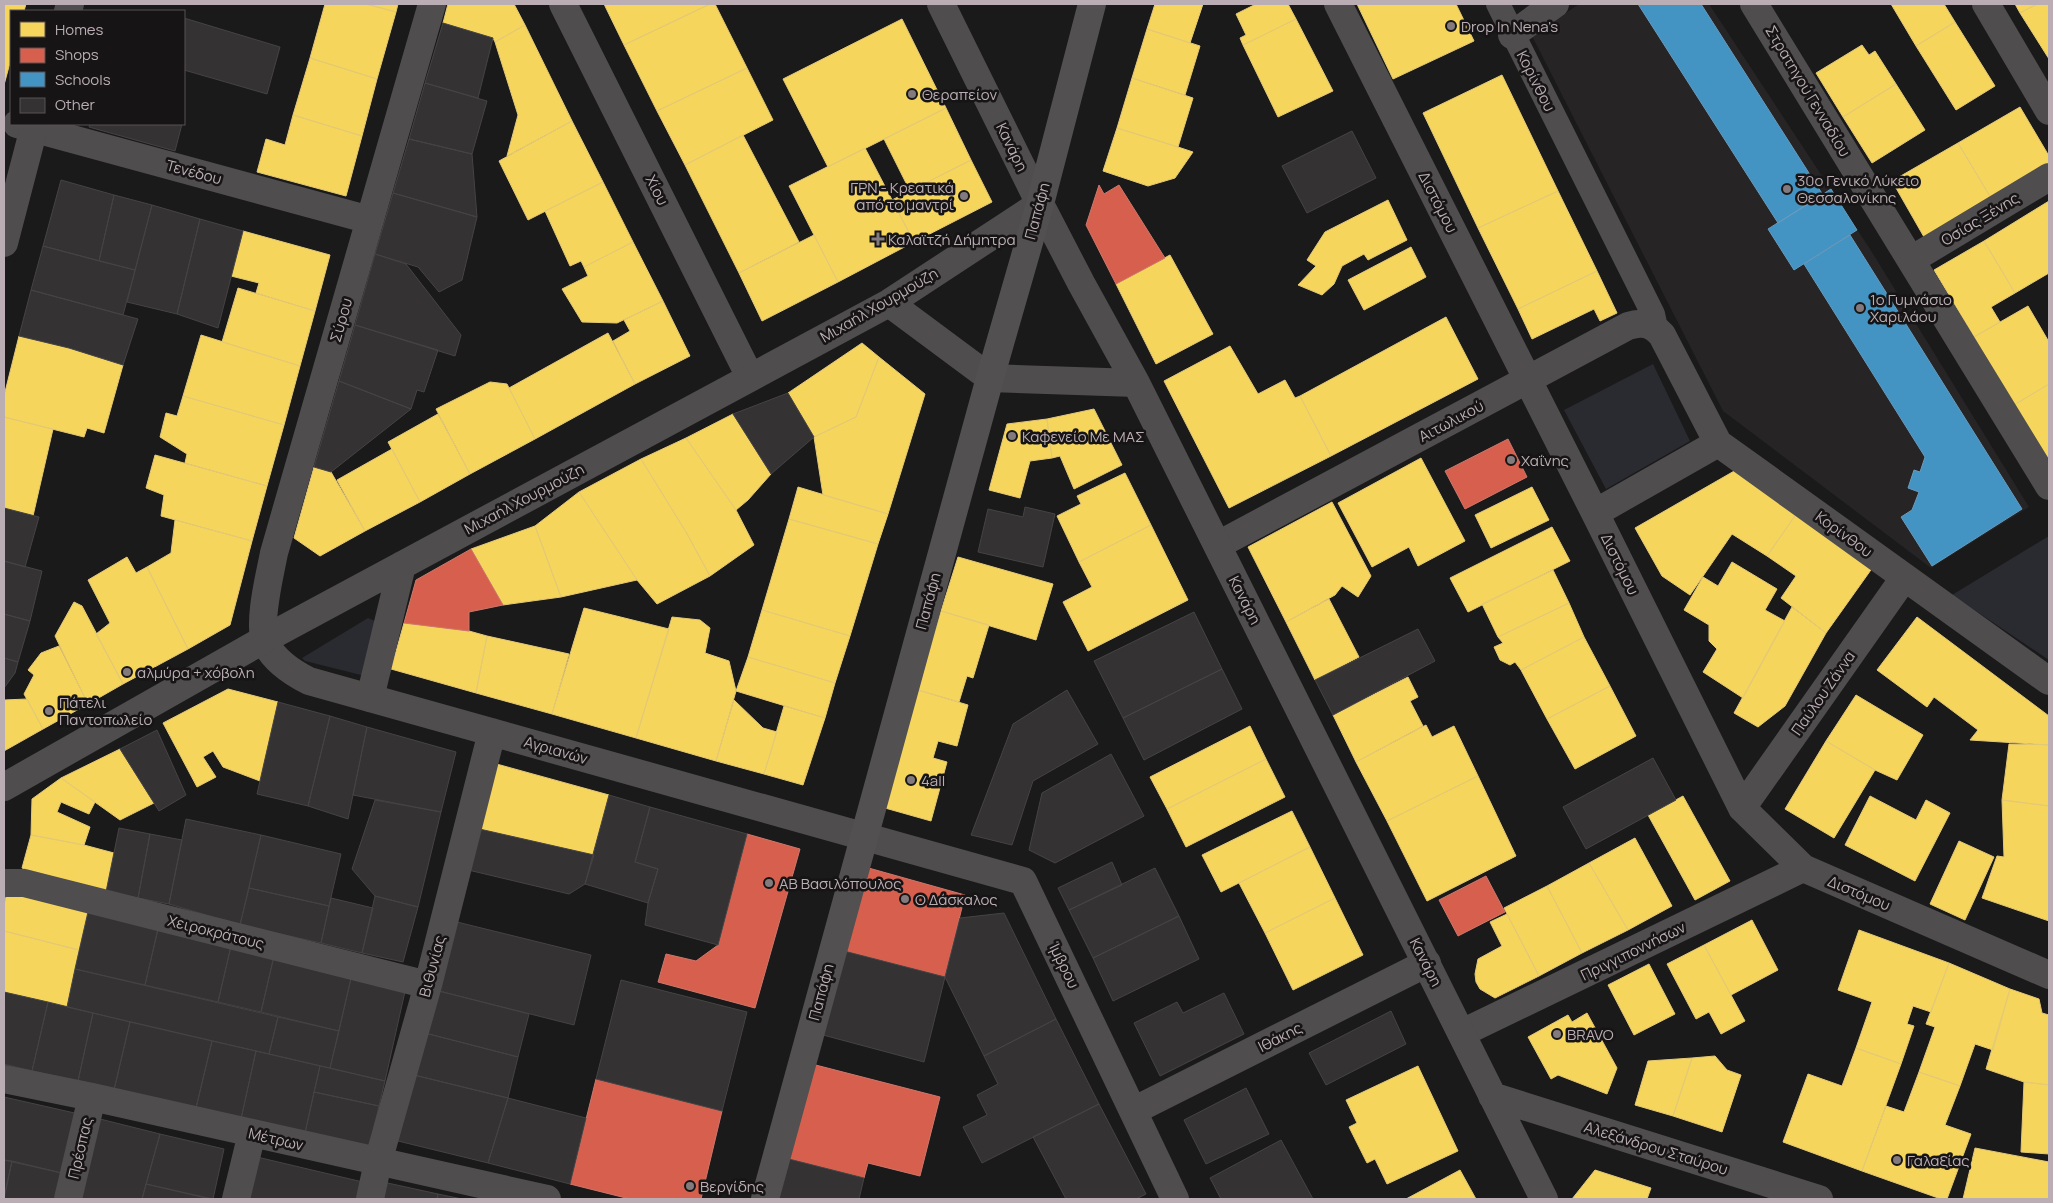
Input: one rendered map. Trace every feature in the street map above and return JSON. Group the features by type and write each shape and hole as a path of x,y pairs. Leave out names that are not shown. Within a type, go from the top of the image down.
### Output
{"main road":[{"name":"Παπάφη","path":"765,1199 990,378 1040,204 1092,4"}],"street":[{"name":"Σύρου","path":"264,639 264,604 274,553 432,4"},
{"name":"Χίου","path":"563,4 750,377"},
{"name":"Κανάρη","path":"941,4 1040,204 1136,383 1544,1199"},
{"name":"Διστόμου","path":"1338,4 1742,808 1803,868 2049,975"},
{"name":"Κορίνθου","path":"1498,4 1653,314 1656,328 1674,356 1718,443 2049,681"},
{"path":"1512,35 1555,4"},
{"name":"Στρατηγού Γενναδίου","path":"1754,4 2049,486"},
{"path":"1986,4 2049,111"},
{"path":"4,243 24,125"},
{"name":"Τενέδου","path":"28,125 370,220"},
{"name":"Οσίας Ξένης","path":"1911,260 2049,177"},
{"name":"Μιχαήλ Χουρμούζη","path":"4,787 264,639 889,303 1040,204"},
{"path":"889,303 990,378 1136,383"},
{"name":"Αιτωλικού","path":"1218,546 1628,326 1637,323 1647,324 1656,328"},
{"path":"1595,513 1718,443"},
{"path":"370,698 402,564"},
{"name":"Παύλου Ζάννα","path":"1742,808 1904,578"},
{"name":"Αγριανών","path":"264,639 277,659 303,678 864,836"},
{"name":"Βιθυνίας","path":"370,1199 378,1162 428,984 492,732"},
{"name":"Ίμβρου","path":"864,836 1023,881 1175,1199"},
{"name":"Πριγγιποννήσων","path":"1462,1033 1803,868"},
{"name":"Χειροκράτους","path":"4,883 24,884 428,984"},
{"name":"Ιθάκης","path":"1133,1111 1427,964"},
{"name":"Μέτρων","path":"4,1079 92,1097 534,1198"},
{"name":"Αλεξάνδρου Σταύρου","path":"1492,1096 1820,1199"},
{"name":"Πρέσπας","path":"68,1199 92,1097"},
{"path":"236,1199 252,1133"}],"shaded area":[{"path":"1579,4 1709,4 1870,249 2029,507 1931,568 1723,411 1532,36"},
{"path":"1653,364 1690,441 1606,489 1564,410"},
{"path":"2049,536 2049,660 1952,595"},
{"path":"368,618 375,621 365,676 305,661 302,658"}],"building: Homes":[{"path":"4,4 26,4 24,10 10,10 10,63 4,85"},
{"path":"325,4 366,4 396,12 377,79 310,58"},
{"path":"366,4 398,4 396,12"},
{"path":"448,4 514,4 525,25 495,42 493,38 443,23"},
{"path":"604,4 710,4 624,45"},
{"path":"710,4 715,4 747,68 657,111 624,45"},
{"path":"1155,4 1203,4 1190,43 1147,29"},
{"path":"1256,4 1288,4 1296,19 1243,45 1240,38 1246,35 1236,14"},
{"path":"1357,4 1456,4 1474,41 1393,79"},
{"path":"1891,4 1944,4 1955,22 1916,46"},
{"path":"2015,4 2037,4 2020,13"},
{"path":"2037,4 2049,4 2049,59 2020,13"},
{"path":"902,19 946,108 828,167 783,79"},
{"path":"1296,19 1333,91 1278,117 1243,45"},
{"path":"1955,22 1995,86 1956,110 1916,46"},
{"path":"525,25 572,121 507,156 518,115 495,42"},
{"path":"1147,29 1200,46 1185,95 1132,78"},
{"path":"1862,45 1869,55 1875,51 1896,84 1843,117 1816,73"},
{"path":"310,58 377,79 362,136 293,115"},
{"path":"747,68 773,120 685,165 657,111"},
{"path":"1502,75 1558,191 1478,228 1423,113"},
{"path":"1132,78 1193,98 1178,147 1117,128"},
{"path":"1896,84 1925,130 1872,163 1843,117"},
{"path":"2020,107 2049,156 2049,164 1991,198 1958,143"},
{"path":"946,108 971,160 910,191 884,139"},
{"path":"293,115 362,136 346,196 257,172 266,139 285,145"},
{"path":"572,121 603,182 528,220 499,161"},
{"path":"1117,128 1193,152 1175,178 1148,186 1103,171"},
{"path":"743,135 799,242 739,273 685,165"},
{"path":"1958,143 1991,198 1924,237 1892,181"},
{"path":"865,148 914,242 838,282 789,186"},
{"path":"971,160 992,202 914,242 892,200"},
{"path":"603,182 633,242 584,267 581,261 570,266 545,211"},
{"path":"1558,191 1597,271 1518,309 1478,228"},
{"path":"1388,200 1407,240 1368,260 1364,254 1342,266 1334,284 1322,295 1298,285 1316,266 1307,260 1325,232"},
{"path":"2049,201 2049,273 2015,293 1984,241"},
{"path":"243,231 330,255 315,311 256,293 259,283 231,276"},
{"path":"814,235 838,282 762,321 739,273"},
{"path":"1984,241 2015,293 1991,307 2000,322 1974,337 1934,270"},
{"path":"633,242 663,301 617,323 582,322 562,289 588,276 584,267"},
{"path":"1411,247 1426,277 1364,310 1348,280"},
{"path":"1170,255 1213,334 1156,364 1116,284"},
{"path":"1597,271 1617,313 1600,321 1594,309 1532,339 1518,309"},
{"path":"238,288 315,311 300,366 222,342"},
{"path":"663,301 690,356 635,384 613,341 630,331 624,320"},
{"path":"2028,306 2049,342 2049,384 2014,405 1974,337"},
{"path":"1446,317 1478,379 1331,456 1300,396"},
{"path":"608,333 635,384 535,439 509,388"},
{"path":"201,335 300,366 284,425 183,396"},
{"path":"19,336 69,348 123,365 104,433 87,428 84,437 4,417 4,396"},
{"path":"862,343 879,357 856,417 814,437 788,393"},
{"path":"1230,346 1258,394 1285,380 1295,398 1300,396 1331,456 1229,508 1164,381"},
{"path":"879,357 925,394 888,514 823,495 814,437 856,417"},
{"path":"490,382 507,384 535,439 470,474 436,409"},
{"path":"2049,384 2049,463 2014,405"},
{"path":"183,396 284,425 267,486 185,463 187,454 160,437 166,413 177,416"},
{"path":"1094,409 1122,465 1074,489 1060,456 1052,458 1047,419"},
{"path":"438,414 470,474 420,502 388,442"},
{"path":"733,414 771,474 748,500 736,510 686,438"},
{"path":"4,417 53,429 33,516 4,508"},
{"path":"1047,419 1052,458 1030,461 1020,498 989,490 1007,424"},
{"path":"686,438 736,510 754,545 710,576 686,532 641,459"},
{"path":"392,449 420,502 365,531 337,480"},
{"path":"155,455 267,486 252,541 161,516 164,495 146,488"},
{"path":"1421,458 1465,541 1418,566 1409,547 1372,567 1338,503"},
{"path":"641,459 686,532 710,576 657,604 637,580 579,492"},
{"path":"314,467 331,472 365,531 320,556 294,538"},
{"path":"1736,470 1797,513 1767,556 1732,534 1690,595 1662,576 1635,528"},
{"path":"1125,473 1151,525 1079,562 1057,516 1081,504 1077,496"},
{"path":"798,487 888,514 878,544 789,519"},
{"path":"1532,487 1549,520 1491,548 1475,515"},
{"path":"579,492 637,580 561,597 535,526"},
{"path":"1332,502 1371,576 1358,597 1342,586 1335,595 1286,622 1248,547"},
{"path":"1797,513 1873,567 1826,633 1781,598 1796,576 1767,556"},
{"path":"789,519 878,544 850,636 762,610"},
{"path":"175,520 252,541 230,625 188,649 147,567 171,553"},
{"path":"1151,525 1188,600 1088,651 1063,602 1092,587 1079,562"},
{"path":"535,526 561,597 503,605 471,549"},
{"path":"1552,527 1570,561 1468,612 1450,578"},
{"path":"127,557 136,573 147,567 188,649 123,684 96,634 110,623 88,580"},
{"path":"958,557 1053,584 1036,640 941,611"},
{"path":"1732,562 1777,589 1765,610 1785,621 1743,698 1703,672 1717,649 1709,641 1709,625 1684,610 1703,577 1718,586"},
{"path":"1553,570 1569,603 1498,637 1482,604"},
{"path":"1329,599 1359,657 1315,680 1286,622"},
{"path":"74,602 82,606 123,684 88,704 55,636"},
{"path":"1569,603 1584,637 1521,670 1515,662 1510,665 1500,660 1494,647 1503,643 1498,637"},
{"path":"1792,607 1826,633 1785,706 1758,727 1734,713"},
{"path":"584,608 669,629 636,738 552,714"},
{"path":"762,610 850,636 835,683 748,657"},
{"path":"941,611 989,625 973,678 967,676 959,702 918,690"},
{"path":"672,617 700,620 710,628 705,653 729,661 736,691 716,761 636,738"},
{"path":"1917,617 2049,716 2049,745 1970,740 1978,730 1934,697 1927,707 1877,670"},
{"path":"404,623 469,631 487,636 476,693 391,669"},
{"path":"487,636 569,654 552,714 476,693"},
{"path":"1584,637 1610,686 1547,719 1521,670"},
{"path":"59,646 88,704 43,729 24,694 34,675 28,670 41,653"},
{"path":"748,657 835,683 825,718 736,691"},
{"path":"1408,677 1418,697 1410,701 1423,726 1356,762 1333,715"},
{"path":"1610,686 1636,736 1575,769 1547,719"},
{"path":"228,689 278,702 260,781 223,767 213,751 203,757 216,777 197,787 163,723"},
{"path":"918,690 968,705 957,746 938,741 933,758 947,762 931,821 885,808"},
{"path":"1856,695 1923,735 1897,780 1875,770 1826,741"},
{"path":"27,699 43,729 4,751 4,700"},
{"path":"734,700 763,728 777,732 764,774 716,761"},
{"path":"784,706 825,718 803,785 764,774"},
{"path":"1426,725 1432,737 1454,726 1478,776 1387,821 1356,762"},
{"path":"1250,726 1266,759 1167,809 1150,777"},
{"path":"1826,741 1875,770 1834,838 1785,809"},
{"path":"2009,744 2049,745 2049,806 2002,800"},
{"path":"120,749 154,803 120,820 61,778"},
{"path":"1266,759 1285,797 1186,847 1167,809"},
{"path":"493,763 609,795 594,855 475,828"},
{"path":"1478,776 1516,856 1427,901 1387,821"},
{"path":"61,778 95,802 89,814 61,802 57,812 90,827 84,845 31,835 32,799"},
{"path":"1683,796 1730,881 1695,900 1648,815"},
{"path":"1870,796 1916,820 1926,800 1950,813 1915,881 1845,845"},
{"path":"2002,800 2049,806 2049,921 1982,898 1997,856 2004,857"},
{"path":"1292,811 1310,847 1221,892 1202,855"},
{"path":"31,835 114,853 106,892 22,868"},
{"path":"1635,838 1672,906 1628,930 1589,863"},
{"path":"1959,841 1994,857 1965,920 1930,904"},
{"path":"1310,847 1335,898 1265,933 1239,883"},
{"path":"1589,863 1628,930 1582,953 1547,886"},
{"path":"1547,886 1582,953 1539,976 1504,908"},
{"path":"7,892 88,912 79,950 4,931 4,906"},
{"path":"1335,898 1363,955 1293,990 1265,933"},
{"path":"1507,914 1539,976 1495,998 1480,989 1476,982 1475,974 1478,959 1502,946 1490,922"},
{"path":"1752,920 1778,970 1731,995 1704,945"},
{"path":"1859,930 1949,963 1931,1012 1913,1006 1907,1024 1914,1026 1901,1064 1856,1048 1872,1002 1838,990"},
{"path":"4,931 79,950 67,1007 4,992"},
{"path":"1704,945 1745,1021 1721,1034 1709,1012 1696,1019 1667,964"},
{"path":"1949,963 2010,989 1993,1050 1975,1044 1960,1086 1919,1072 1935,1027 1926,1024"},
{"path":"1649,964 1675,1014 1634,1035 1608,985"},
{"path":"2010,989 2039,999 2042,1013 2049,1015 2049,1085 2024,1082 1986,1069"},
{"path":"1587,1013 1617,1068 1607,1094 1558,1075 1551,1079 1528,1037 1568,1015 1572,1022"},
{"path":"1856,1048 1901,1064 1862,1171 1783,1142 1808,1074 1842,1086"},
{"path":"1715,1056 1727,1070 1741,1075 1722,1132 1673,1116 1692,1058"},
{"path":"1692,1058 1673,1116 1635,1105 1648,1061"},
{"path":"1418,1066 1458,1151 1387,1184 1375,1159 1367,1163 1349,1127 1357,1123 1346,1100"},
{"path":"1919,1072 1960,1086 1945,1125 1971,1134 1947,1199 1941,1199 1862,1171 1886,1106 1904,1112"},
{"path":"2024,1082 2049,1085 2049,1154 2021,1152"},
{"path":"1975,1148 2049,1162 2049,1199 1963,1199"},
{"path":"1460,1170 1476,1199 1406,1199"},
{"path":"1595,1170 1651,1188 1647,1199 1572,1199"}],"building: Shops":[{"path":"1099,185 1104,194 1119,185 1165,258 1116,284 1086,225"},
{"path":"1508,439 1527,477 1465,509 1445,471"},
{"path":"471,549 503,605 469,612 469,631 404,623 416,580"},
{"path":"747,834 800,849 755,1008 658,982 666,954 696,961 718,945"},
{"path":"865,867 965,895 945,977 844,951"},
{"path":"1486,876 1505,912 1458,936 1439,900"},
{"path":"804,1062 940,1097 920,1176 868,1163 864,1178 781,1157"},
{"path":"596,1079 722,1111 701,1199 630,1199 570,1184"}],"building: Schools":[{"path":"1638,4 1701,4 1823,195 1778,223"},
{"path":"1831,189 1857,230 1794,270 1768,229"},
{"path":"1850,235 2022,509 1932,566 1901,517 1912,510 1919,492 1908,488 1914,470 1920,472 1925,457 1804,264"}],"building: Other":[{"path":"185,18 280,47 267,94 185,70"},
{"path":"443,23 493,38 478,98 425,83"},
{"path":"425,83 487,101 472,154 409,139"},
{"path":"90,125 182,125 175,151 89,127"},
{"path":"1352,131 1376,178 1307,213 1282,166"},
{"path":"409,139 472,154 477,217 393,193"},
{"path":"61,180 114,195 99,261 43,246"},
{"path":"393,193 477,217 462,280 439,292 418,267 375,254"},
{"path":"114,195 152,205 135,270 99,261"},
{"path":"152,205 200,219 177,314 127,302"},
{"path":"200,219 243,231 218,328 177,314"},
{"path":"43,246 135,270 123,315 31,290"},
{"path":"375,254 406,264 461,335 455,356 355,325"},
{"path":"31,290 138,319 123,365 69,348 19,336"},
{"path":"355,325 438,350 424,392 417,390 411,409 339,381"},
{"path":"339,381 411,409 331,472 314,467"},
{"path":"788,393 814,437 771,474 733,414"},
{"path":"1025,507 1055,514 1043,567 978,552 988,509 1023,517"},
{"path":"4,508 39,517 25,567 4,561"},
{"path":"4,561 42,571 30,621 4,614"},
{"path":"1194,612 1222,669 1123,718 1094,661"},
{"path":"4,614 30,621 18,662 4,658"},
{"path":"1418,629 1435,661 1333,715 1315,680"},
{"path":"4,658 18,662 15,673 4,688"},
{"path":"1222,669 1242,709 1144,760 1123,718"},
{"path":"1067,690 1098,744 1033,781 1012,845 971,835 1013,724"},
{"path":"278,702 330,716 308,806 257,794"},
{"path":"330,716 367,727 348,819 308,806"},
{"path":"367,727 456,752 441,812 353,795"},
{"path":"157,730 186,795 159,811 120,749"},
{"path":"1111,754 1144,816 1055,863 1029,850 1042,793"},
{"path":"1653,758 1676,800 1586,849 1563,807"},
{"path":"609,795 650,807 635,862 658,869 648,903 585,884"},
{"path":"375,800 441,812 418,907 375,896 352,869"},
{"path":"650,807 747,834 718,945 645,925 648,903 658,869 635,862"},
{"path":"186,819 261,835 240,925 169,904"},
{"path":"119,828 150,834 138,898 106,892"},
{"path":"475,828 594,855 585,884 569,894 464,869"},
{"path":"150,834 182,840 169,904 138,898"},
{"path":"261,835 341,854 329,906 249,888"},
{"path":"1112,862 1122,885 1069,910 1058,888"},
{"path":"1155,868 1179,916 1093,958 1069,910"},
{"path":"249,888 329,906 321,943 240,925"},
{"path":"375,896 418,907 403,962 362,953"},
{"path":"331,898 373,908 362,953 321,943"},
{"path":"88,912 158,929 145,985 75,969"},
{"path":"1004,913 1056,1019 984,1056 945,977 960,918"},
{"path":"1179,916 1199,959 1113,1001 1093,958"},
{"path":"453,921 591,955 574,1025 435,990"},
{"path":"158,929 231,946 218,1002 145,985"},
{"path":"231,946 274,956 261,1012 218,1002"},
{"path":"844,951 945,977 924,1062 823,1035"},
{"path":"274,956 352,974 339,1031 261,1012"},
{"path":"75,969 278,1017 269,1054 67,1007"},
{"path":"352,974 406,987 385,1081 330,1068"},
{"path":"621,980 747,1012 722,1111 596,1079"},
{"path":"435,990 529,1014 518,1057 425,1033"},
{"path":"4,992 48,1002 32,1071 4,1064"},
{"path":"1224,993 1244,1034 1160,1076 1134,1023 1177,1002 1183,1013"},
{"path":"48,1002 93,1013 78,1081 32,1071"},
{"path":"1391,1011 1406,1044 1326,1085 1309,1053"},
{"path":"93,1013 130,1022 114,1090 78,1081"},
{"path":"278,1017 339,1031 330,1068 269,1054"},
{"path":"1056,1019 1099,1104 982,1163 963,1127 987,1115 977,1095 998,1084 984,1056"},
{"path":"130,1022 212,1041 196,1108 114,1090"},
{"path":"425,1033 518,1057 508,1098 414,1075"},
{"path":"212,1041 256,1051 241,1119 196,1108"},
{"path":"256,1051 320,1066 305,1133 241,1119"},
{"path":"320,1066 385,1081 379,1106 314,1092"},
{"path":"414,1075 508,1098 488,1163 398,1141"},
{"path":"1246,1088 1269,1134 1206,1164 1184,1120"},
{"path":"314,1092 379,1106 369,1148 305,1133"},
{"path":"4,1097 79,1114 66,1174 4,1160"},
{"path":"508,1098 586,1118 570,1184 488,1163"},
{"path":"1099,1104 1146,1194 1136,1199 1066,1199 1033,1137"},
{"path":"100,1119 160,1134 142,1199 81,1199"},
{"path":"160,1134 224,1149 213,1199 146,1184"},
{"path":"1281,1140 1313,1199 1221,1199 1210,1178"},
{"path":"257,1157 367,1183 363,1199 247,1199"},
{"path":"781,1157 864,1178 859,1199 770,1199"},
{"path":"4,1160 12,1161 4,1197"},
{"path":"12,1161 66,1174 61,1199 4,1199"},
{"path":"383,1182 438,1194 437,1199 380,1199"},
{"path":"146,1184 210,1199 142,1199"},
{"path":"438,1194 462,1199 437,1199"}],"place":[{"name":"Drop In Nena's","path":"1451,26"},
{"name":"Θεραπείον","path":"912,94"},
{"name":"30ο Γενικό Λύκειο Θεσσαλονίκης","path":"1787,189"},
{"name":"ΓΡΝ - Κρεατικά από το μαντρί","path":"964,196"},
{"name":"Καλαϊτζή Δήμητρα","path":"878,239"},
{"name":"1ο Γυμνάσιο Χαριλάου","path":"1860,308"},
{"name":"Καφενείο Με ΜΑΣ","path":"1012,436"},
{"name":"Χαΐνης","path":"1511,460"},
{"name":"αλμύρα + χόβολη","path":"127,672"},
{"name":"Πάτελι Παντοπωλείο","path":"49,711"},
{"name":"4all","path":"911,780"},
{"name":"ΑΒ Βασιλόπουλος","path":"769,883"},
{"name":"Ο Δάσκαλος","path":"905,899"},
{"name":"BRAVO","path":"1557,1034"},
{"name":"Γαλαξίας","path":"1897,1160"},
{"name":"Βεργίδης","path":"690,1186"}]}
